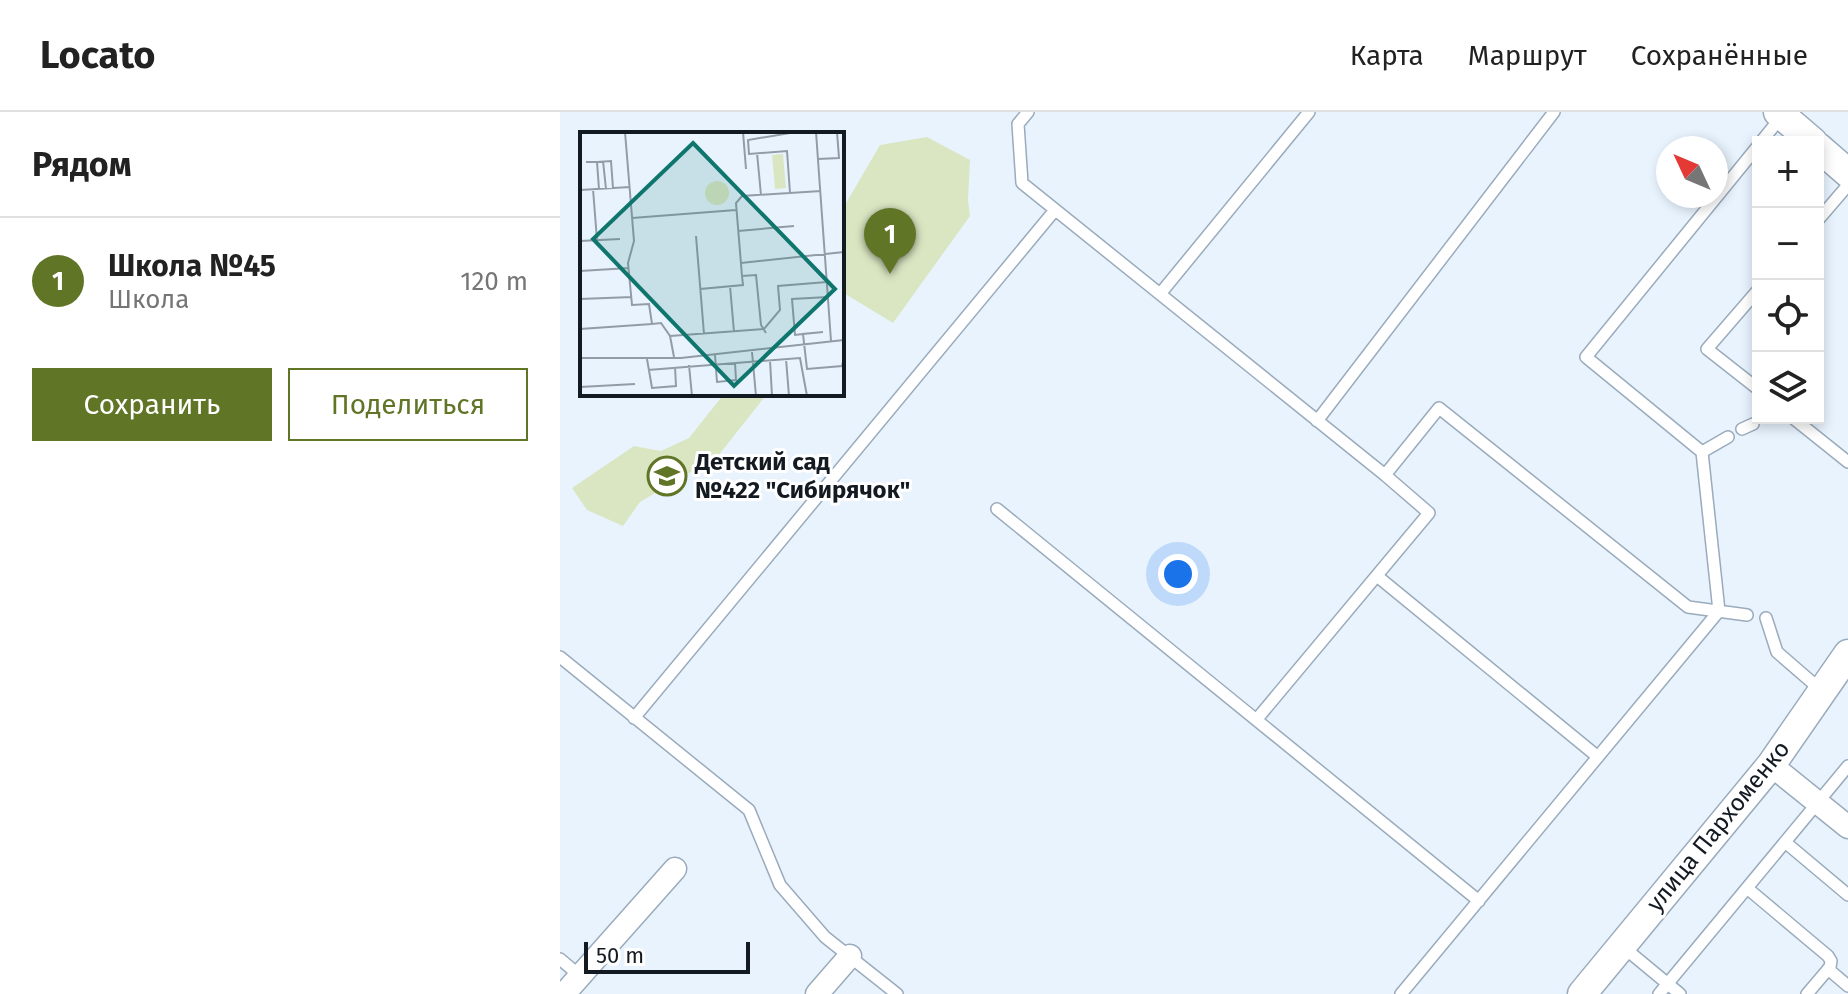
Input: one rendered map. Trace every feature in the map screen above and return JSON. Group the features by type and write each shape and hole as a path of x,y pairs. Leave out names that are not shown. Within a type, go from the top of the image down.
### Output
{"street":[{"path":"1780,114 1806,136"},
{"path":"1824,152 1848,173"},
{"name":"улица Пархоменко","path":"1582,994 1771,765 1848,654"},
{"path":"1771,765 1848,827"},
{"path":"564,994 675,869"},
{"path":"817,994 850,956"}],"lane":[{"path":"1028,112 1018,124 1022,183 1429,513 1257,719"},
{"path":"1160,294 1309,112"},
{"path":"1317,421 1554,112"},
{"path":"1765,136 1780,114"},
{"path":"1401,994 1719,611 1702,452 1586,357 1752,154"},
{"path":"1824,213 1848,185"},
{"path":"634,718 1055,210"},
{"path":"1752,297 1707,349 1752,384"},
{"path":"1385,475 1439,408 1688,607 1747,615"},
{"path":"1800,424 1848,462"},
{"path":"1702,452 1728,437"},
{"path":"997,509 1479,901"},
{"path":"1377,576 1598,757"},
{"path":"1766,618 1777,652 1822,691"},
{"path":"560,657 749,810 780,885 825,937 897,994"},
{"path":"1659,994 1848,766"},
{"path":"1785,842 1848,895"},
{"path":"1747,888 1831,961 1807,994"},
{"path":"1622,946 1680,994"},
{"path":"560,959 580,976"},
{"path":"1828,969 1846,984 1836,994"}],"green space":[{"path":"927,137 970,160 970,216 893,323 844,293 844,207 880,145"},
{"path":"722,396 765,396 718,456 640,502 623,526 587,510 572,488 634,446 661,451 689,438"}],"place":[{"name":"Школа №45","path":"890,274"},
{"name":"Детский сад №422 \"Сибирячок\"","path":"667,476"}]}
